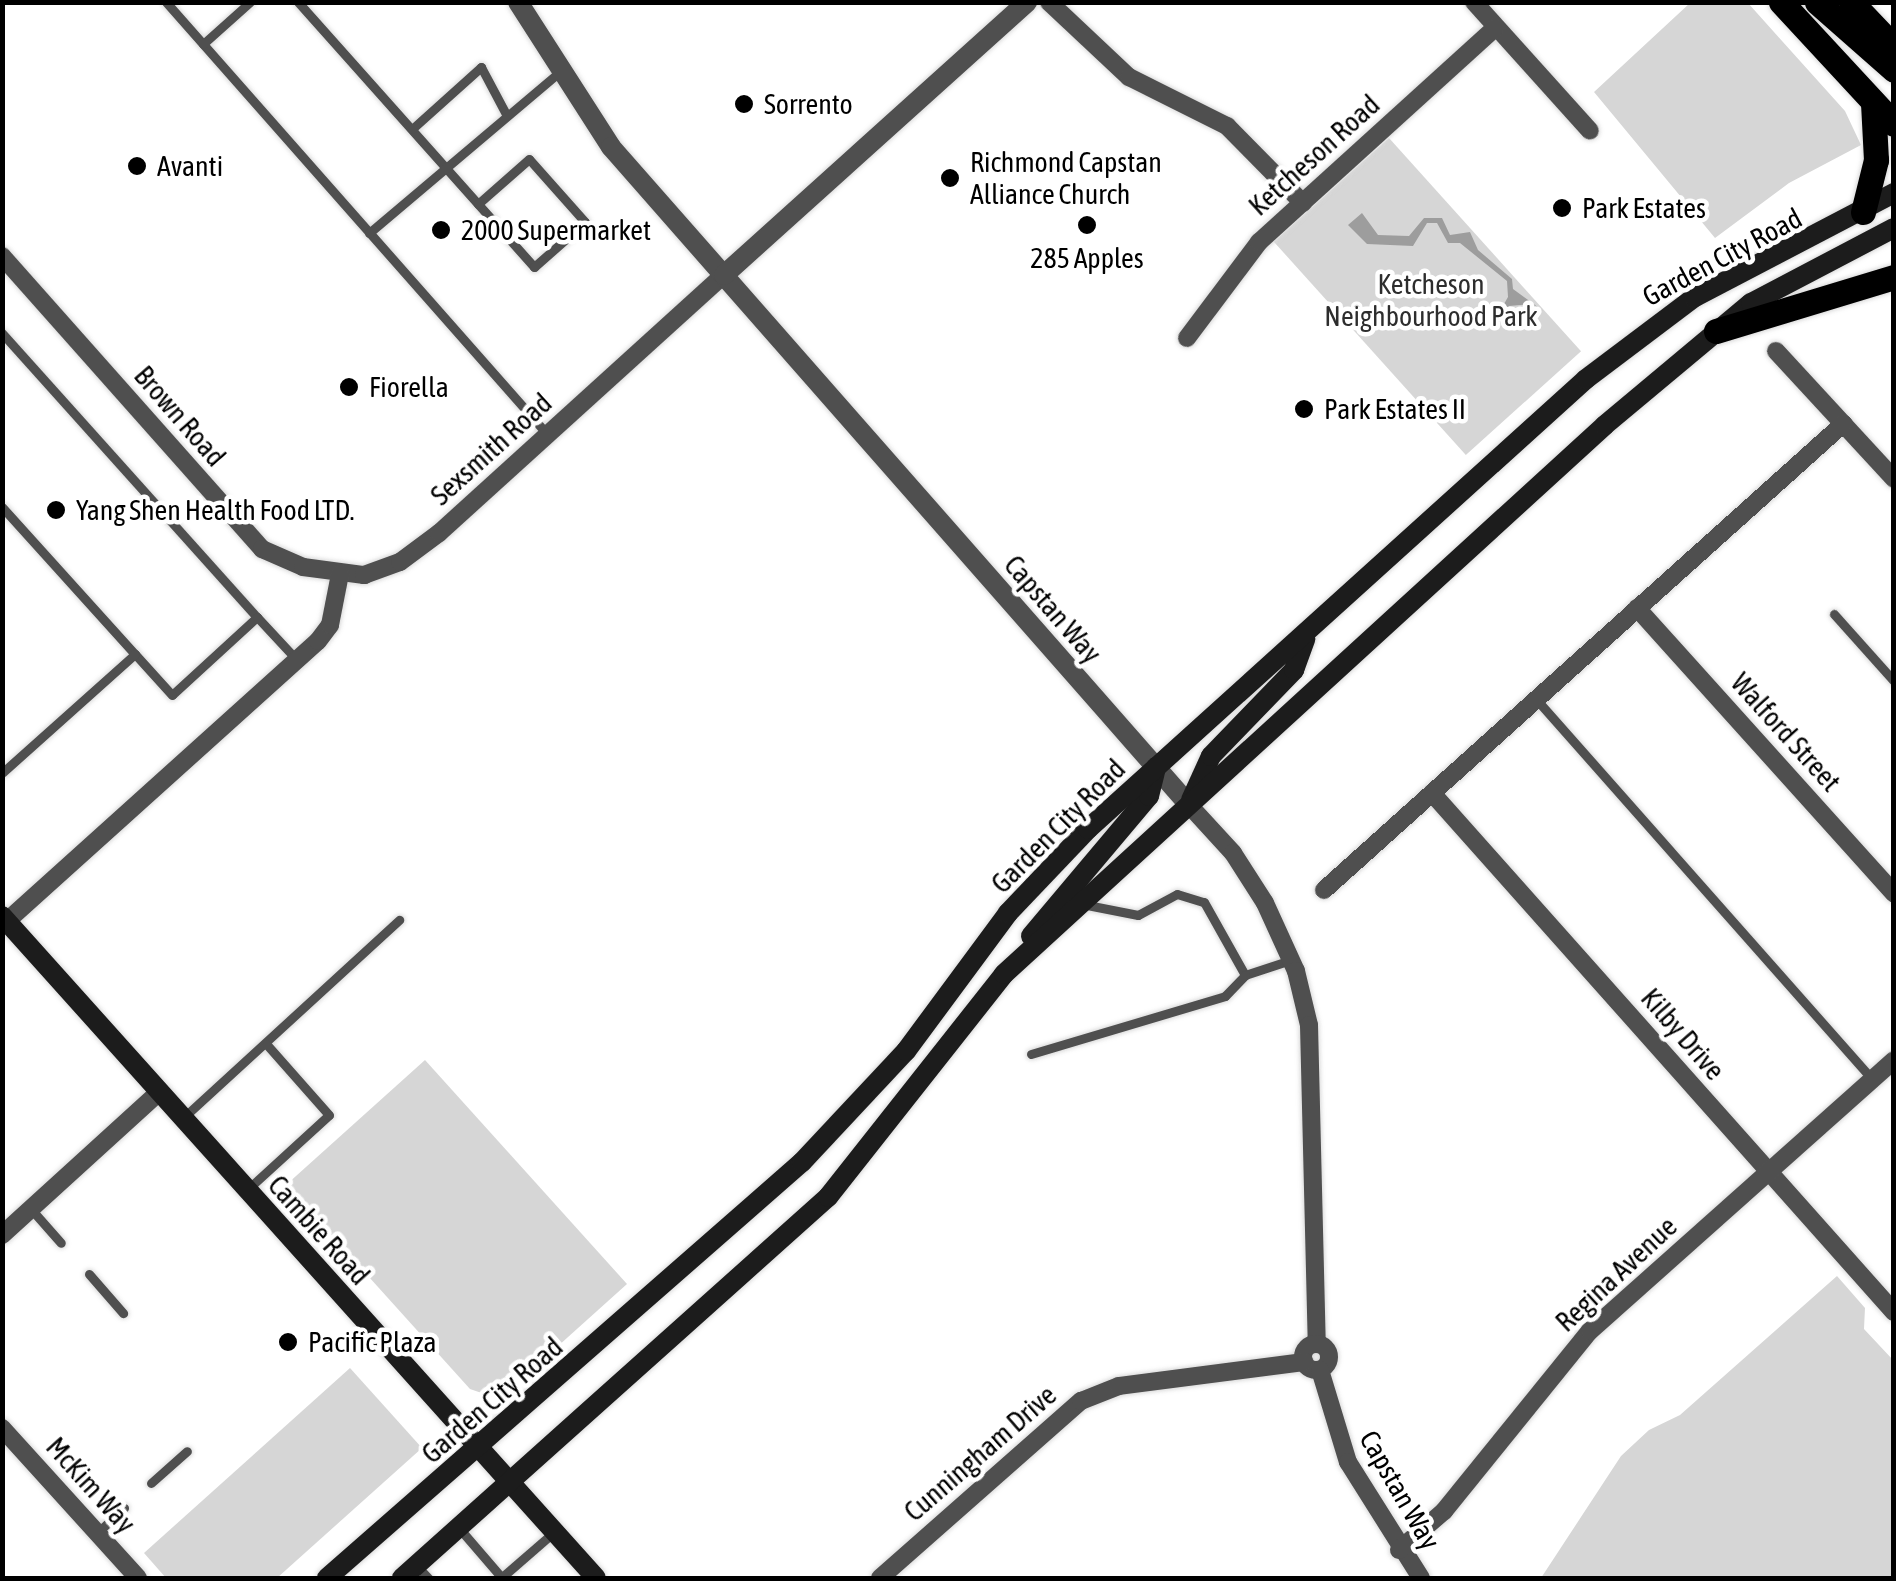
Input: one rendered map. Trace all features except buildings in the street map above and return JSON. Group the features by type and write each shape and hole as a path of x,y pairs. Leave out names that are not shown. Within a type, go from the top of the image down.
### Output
{"main road":[{"path":"1781,2 1894,124"},
{"path":"1817,2 1894,70"},
{"path":"1851,2 1894,47"},
{"path":"1863,212 1876,160 1873,102"},
{"name":"Garden City Road","path":"327,1578 814,1149 906,1051 1008,913 1156,768 1651,326 1745,269 1894,194"},
{"name":"Garden City Road","path":"416,1574 459,1528 828,1197 1004,974 1080,904 1716,331 1776,288 1894,228"},
{"path":"1716,331 1894,277"},
{"path":"1189,805 1211,756 1294,670 1308,632"},
{"path":"1004,974 1057,900 1150,796 1156,768"},
{"name":"Cambie Road","path":"4,921 596,1578"}],"street":[{"name":"Capstan Way","path":"518,2 558,73 611,146 1249,876 1291,960 1310,1025 1316,1344 1307,1348 1342,1449 1400,1550 1421,1578"},
{"name":"Sexsmith Road","path":"340,574 382,570 419,550 1026,2"},
{"path":"1049,2 1128,77 1227,126 1303,203"},
{"path":"1474,2 1590,131"},
{"name":"Ketcheson Road","path":"1187,338 1259,242 1495,28"},
{"name":"Brown Road","path":"2,256 252,539 281,560 340,574"},
{"path":"1776,351 1894,479"},
{"path":"1324,890 1844,424"},
{"path":"4,921 297,660 330,625 340,574"},
{"name":"Walford Street","path":"1637,608 1894,894"},
{"name":"Kilby Drive","path":"1432,792 1894,1312"},
{"name":"Regina Avenue","path":"1400,1550 1444,1511 1590,1331 1894,1060"},
{"path":"2,1235 158,1092"},
{"name":"Cunningham Drive","path":"880,1578 1080,1401 1119,1386 1312,1366"},
{"name":"McKim Way","path":"2,1428 138,1578"}],"lane":[{"path":"166,2 548,434"},
{"path":"203,44 250,2"},
{"path":"298,2 534,267 584,222 529,159 478,204"},
{"path":"412,129 480,67 507,116"},
{"path":"369,233 558,73"},
{"path":"2,334 297,660"},
{"path":"2,506 172,695 257,618"},
{"path":"1834,614 1894,680"},
{"path":"2,774 135,654"},
{"path":"1535,698 1872,1079"},
{"path":"1080,904 1138,915 1177,894 1204,902 1246,975"},
{"path":"182,1119 268,1045 282,1021 398,920"},
{"path":"1031,1054 1225,996 1246,975 1291,960"},
{"path":"246,1190 329,1114 268,1045"},
{"path":"31,1209 61,1243"},
{"path":"88,1274 123,1313"},
{"path":"152,1483 187,1451"},
{"path":"97,1532 124,1508"},
{"path":"459,1528 502,1578 554,1532"}],"green space":[{"path":"1690,3 1748,3 1845,111 1861,145 1789,183 1715,238 1594,92"},
{"name":"Ketcheson Neighbourhood Park","path":"1389,138 1581,351 1466,455 1274,242"},
{"path":"425,1060 627,1284 499,1399 470,1389 286,1185"},
{"path":"1837,1276 1865,1308 1864,1329 1893,1360 1893,1578 1541,1578 1621,1456 1649,1430 1680,1415"},
{"path":"350,1368 422,1448 277,1578 166,1578 144,1553"}],"shaded area":[{"path":"1362,213 1378,235 1409,236 1424,218 1442,218 1450,235 1470,232 1478,250 1512,279 1513,289 1543,311 1532,304 1509,306 1495,328 1458,319 1473,315 1492,325 1508,297 1507,281 1460,243 1448,243 1437,223 1427,223 1413,246 1367,244 1348,225"}],"place":[{"name":"Sorrento","path":"744,104"},
{"name":"Avanti","path":"137,166"},
{"name":"Richmond Capstan Alliance Church","path":"950,178"},
{"name":"Park Estates","path":"1562,208"},
{"name":"285 Apples","path":"1087,225"},
{"name":"2000 Supermarket","path":"441,230"},
{"name":"Fiorella","path":"349,387"},
{"name":"Park Estates II","path":"1304,409"},
{"name":"Yang Shen Health Food LTD.","path":"56,510"},
{"name":"Pacific Plaza","path":"288,1342"}]}
